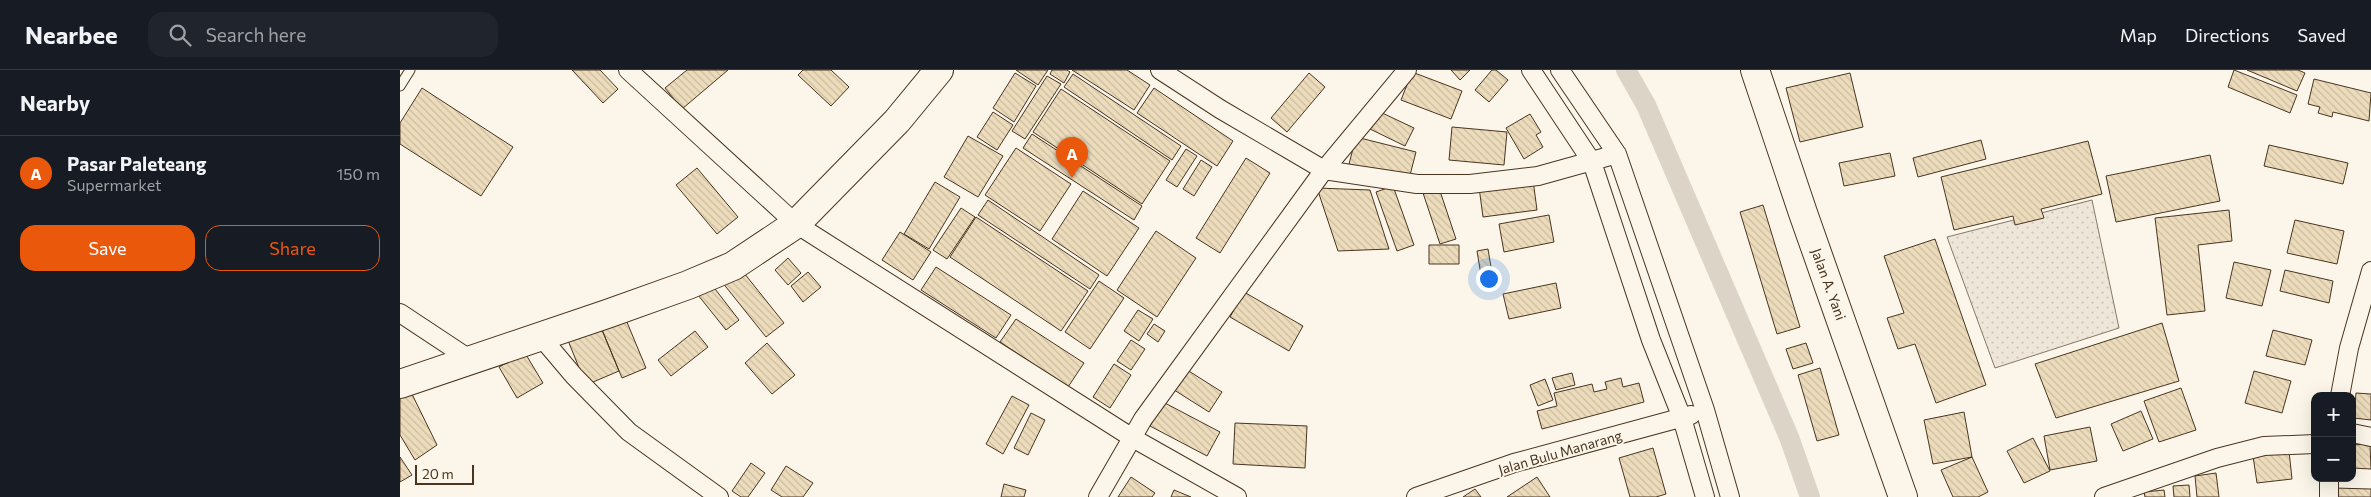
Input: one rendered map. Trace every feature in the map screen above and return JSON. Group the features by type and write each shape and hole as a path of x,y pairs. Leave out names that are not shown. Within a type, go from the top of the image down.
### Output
{"main road":[{"path":"400,384 541,337 721,272 796,224 897,121 938,70"},
{"name":"Jalan A. Yani","path":"1755,70 1903,497"}],"street":[{"path":"628,70 796,224 1131,437 1237,497"},
{"path":"1160,70 1220,110 1324,170 1417,184 1470,184 1538,176 1617,154"},
{"path":"1098,497 1131,437 1324,170 1406,70"},
{"path":"1531,70 1592,162 1651,340 1682,418 1705,497"},
{"path":"1560,70 1617,154 1705,410 1730,497"},
{"path":"2341,392 2349,348 2371,274"},
{"path":"400,313 471,360"},
{"path":"541,337 574,376 629,432 719,497"},
{"name":"Jalan Bulu Manarang","path":"1416,497 1514,463 1682,418 1705,410"},
{"path":"2356,434 2371,437"},
{"path":"2105,497 2217,458 2264,446 2311,444"},
{"path":"2329,482 2329,497"}],"lane":[{"path":"400,86 410,70"}],"shaded area":[{"path":"2092,200 2119,328 1995,368 1947,237"}],"building":[{"path":"572,70 600,70 618,89 603,103"},
{"path":"687,70 728,70 682,109 665,88"},
{"path":"803,70 831,70 849,87 831,106 798,75"},
{"path":"1016,70 1048,70 1038,85"},
{"path":"1052,70 1067,70 1070,72 1064,83 1050,74"},
{"path":"1072,70 1127,70 1150,85 1134,110"},
{"path":"1451,70 1470,70 1460,80"},
{"path":"1492,70 1496,70 1508,80 1489,102 1475,90"},
{"path":"2234,70 2297,95 2290,113 2228,87"},
{"path":"2247,70 2298,70 2305,73 2297,91"},
{"path":"1412,72 1462,91 1451,119 1401,100"},
{"path":"1015,73 1036,86 1014,122 993,108"},
{"path":"1309,73 1325,87 1287,132 1271,118"},
{"path":"1850,73 1863,127 1800,142 1786,88"},
{"path":"1073,74 1181,146 1172,160 1064,87"},
{"path":"1047,76 1061,84 1025,139 1012,131"},
{"path":"2314,79 2371,93 2369,121 2333,112 2332,117 2318,113 2320,107 2308,104"},
{"path":"422,88 513,147 481,196 400,144 400,123"},
{"path":"1154,88 1233,141 1217,166 1137,113"},
{"path":"1061,89 1170,161 1142,204 1033,132"},
{"path":"1378,111 1414,128 1405,146 1370,129"},
{"path":"993,112 1013,125 997,150 977,137"},
{"path":"1530,114 1541,132 1536,135 1543,147 1524,159 1506,128"},
{"path":"1452,127 1507,132 1504,165 1449,160"},
{"path":"1032,134 1142,206 1134,220 1023,148"},
{"path":"968,136 1003,156 978,197 944,177"},
{"path":"1356,137 1416,152 1409,179 1349,164"},
{"path":"1981,140 1986,159 1918,177 1913,158"},
{"path":"2088,141 2102,194 2041,209 2044,218 2015,225 2013,216 1954,230 1941,177"},
{"path":"2269,145 2348,163 2343,184 2264,166"},
{"path":"1016,148 1071,184 1040,231 985,195"},
{"path":"1186,149 1197,156 1177,187 1166,180"},
{"path":"1890,153 1895,176 1844,186 1839,163"},
{"path":"2210,155 2220,201 2116,222 2106,176"},
{"path":"1246,158 1270,173 1220,253 1196,238"},
{"path":"1201,160 1212,167 1194,196 1183,189"},
{"path":"697,168 738,217 717,234 676,185"},
{"path":"1533,180 1537,210 1483,217 1479,187"},
{"path":"935,182 960,197 929,249 904,234"},
{"path":"1438,185 1456,239 1440,244 1422,190"},
{"path":"1393,186 1414,245 1397,251 1376,192"},
{"path":"1317,188 1370,190 1389,249 1338,251"},
{"path":"1083,191 1139,228 1107,276 1052,239"},
{"path":"988,200 1099,275 1090,289 978,215"},
{"path":"1763,205 1800,327 1777,334 1740,212"},
{"path":"961,208 975,217 947,259 933,250"},
{"path":"2229,210 2232,241 2198,245 2205,311 2167,315 2155,218"},
{"path":"1549,215 1554,242 1504,252 1499,224"},
{"path":"976,217 1088,291 1061,331 950,257"},
{"path":"2295,220 2344,231 2337,264 2287,253"},
{"path":"1156,231 1196,258 1157,317 1117,290"},
{"path":"900,232 931,252 913,280 882,260"},
{"path":"1935,239 1986,385 1936,403 1915,344 1898,349 1887,318 1904,313 1884,256"},
{"path":"1429,245 1459,245 1459,264 1429,264"},
{"path":"1488,249 1493,279 1482,281 1477,251"},
{"path":"788,258 801,273 788,285 775,270"},
{"path":"2234,262 2271,270 2262,306 2226,298"},
{"path":"936,267 1011,315 996,338 921,290"},
{"path":"740,268 784,323 766,337 722,282"},
{"path":"2285,270 2333,281 2329,303 2280,291"},
{"path":"808,272 821,287 803,302 791,286"},
{"path":"1099,281 1124,298 1090,349 1065,332"},
{"path":"1556,283 1561,308 1509,319 1503,294"},
{"path":"712,285 739,320 726,330 698,295"},
{"path":"1244,292 1303,326 1289,351 1230,317"},
{"path":"1138,310 1153,319 1139,341 1124,331"},
{"path":"624,315 646,368 622,378 600,325"},
{"path":"1016,319 1084,363 1068,387 1000,342"},
{"path":"2162,323 2179,381 2056,418 2035,364"},
{"path":"1154,324 1165,331 1158,342 1147,334"},
{"path":"600,325 619,371 586,385 567,338"},
{"path":"2273,330 2312,340 2305,365 2266,356"},
{"path":"695,331 708,347 671,376 658,360"},
{"path":"1131,340 1145,349 1131,370 1117,361"},
{"path":"767,343 795,375 772,394 745,363"},
{"path":"1806,343 1813,363 1793,369 1786,349"},
{"path":"525,353 543,383 517,398 499,367"},
{"path":"1114,364 1131,375 1110,408 1093,397"},
{"path":"1184,368 1222,392 1209,412 1171,388"},
{"path":"1820,368 1839,435 1817,441 1798,375"},
{"path":"2254,371 2291,381 2282,413 2245,403"},
{"path":"1572,373 1575,385 1556,390 1552,378"},
{"path":"1621,378 1623,387 1639,383 1644,402 1542,429 1537,411 1557,406 1554,393 1592,384 1594,392 1607,389 1605,382"},
{"path":"1545,379 1553,400 1538,406 1530,385"},
{"path":"408,386 437,445 415,460 400,435 400,392"},
{"path":"2181,388 2196,430 2159,442 2144,401"},
{"path":"2356,393 2371,394 2371,420 2356,418"},
{"path":"1012,396 1029,405 1003,454 986,444"},
{"path":"1163,402 1220,432 1207,456 1150,426"},
{"path":"2141,411 2153,439 2123,451 2111,424"},
{"path":"1964,412 1972,457 1933,464 1924,420"},
{"path":"1031,413 1045,420 1028,455 1014,448"},
{"path":"1235,423 1307,426 1305,468 1233,464"},
{"path":"2090,427 2097,461 2050,470 2044,436"},
{"path":"2033,438 2050,471 2024,483 2007,451"},
{"path":"2370,444 2371,469 2356,468 2356,445"},
{"path":"1653,448 1666,494 1656,497 1630,497 1619,458"},
{"path":"2289,451 2292,479 2257,483 2253,456"},
{"path":"400,457 412,475 400,482"},
{"path":"1972,457 1988,492 1978,497 1953,497 1941,470"},
{"path":"751,463 765,473 748,497 741,497 732,491"},
{"path":"786,466 813,483 803,497 782,497 771,490"},
{"path":"2216,473 2219,497 2197,497 2195,476"},
{"path":"1131,477 1155,493 1152,497 1118,497"},
{"path":"1537,477 1550,497 1507,497"},
{"path":"1004,484 1026,490 1024,497 1001,497"},
{"path":"2189,485 2190,497 2174,497 2173,486"},
{"path":"2334,488 2371,489 2371,497 2333,497"},
{"path":"1475,489 1481,497 1463,497"},
{"path":"1174,490 1191,497 1171,497"},
{"path":"2164,490 2165,497 2145,497 2144,492"}],"waterway":[{"path":"1626,70 1646,105 1789,437 1810,497"}],"place":[{"name":"Pasar Paleteang","path":"1072,178"}]}
